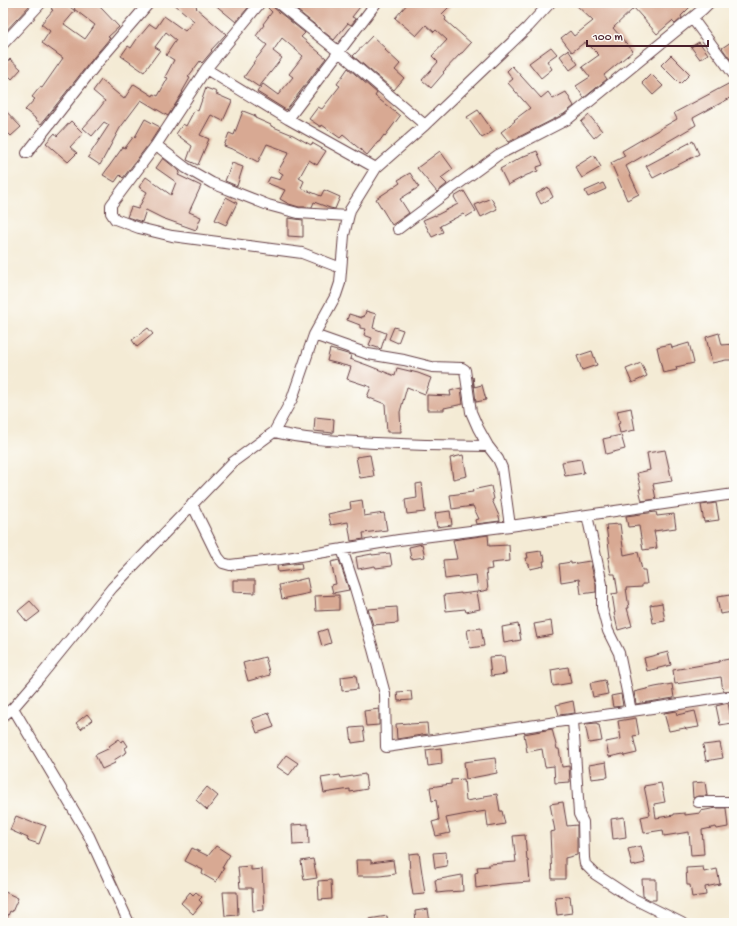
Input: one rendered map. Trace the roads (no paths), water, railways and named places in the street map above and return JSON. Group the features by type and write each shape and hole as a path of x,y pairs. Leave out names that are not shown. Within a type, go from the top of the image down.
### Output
{"street":[{"path":"3,44 41,3"},
{"path":"27,154 99,61 149,3"},
{"path":"260,3 206,69 156,145 111,205 111,213 115,219 139,228 172,236 302,254 341,268"},
{"path":"278,3 339,52 425,125"},
{"path":"288,119 376,3"},
{"path":"3,716 13,708 39,678 112,588 192,504 233,462 274,432 292,399 314,335 336,295 340,283 344,235 350,210 376,168 425,125 528,27 550,3"},
{"path":"398,229 498,155 568,119 709,3"},
{"path":"692,18 734,75"},
{"path":"206,69 288,119 376,168"},
{"path":"156,145 186,168 212,183 268,205 298,213 348,216"},
{"path":"314,335 368,354 404,360 432,367 462,368 465,370 470,412 488,446 498,459 502,468 510,526"},
{"path":"274,432 296,437 327,441 488,446"},
{"path":"192,504 218,557 223,563 230,565 734,494"},
{"path":"587,515 602,584 602,608 608,630 619,654 631,711"},
{"path":"342,549 355,588 385,694 386,747 734,696"},
{"path":"13,708 89,836 129,923"},
{"path":"573,720 579,814 583,822 585,864 595,874 630,897 682,923"},
{"path":"698,802 734,802"}]}
